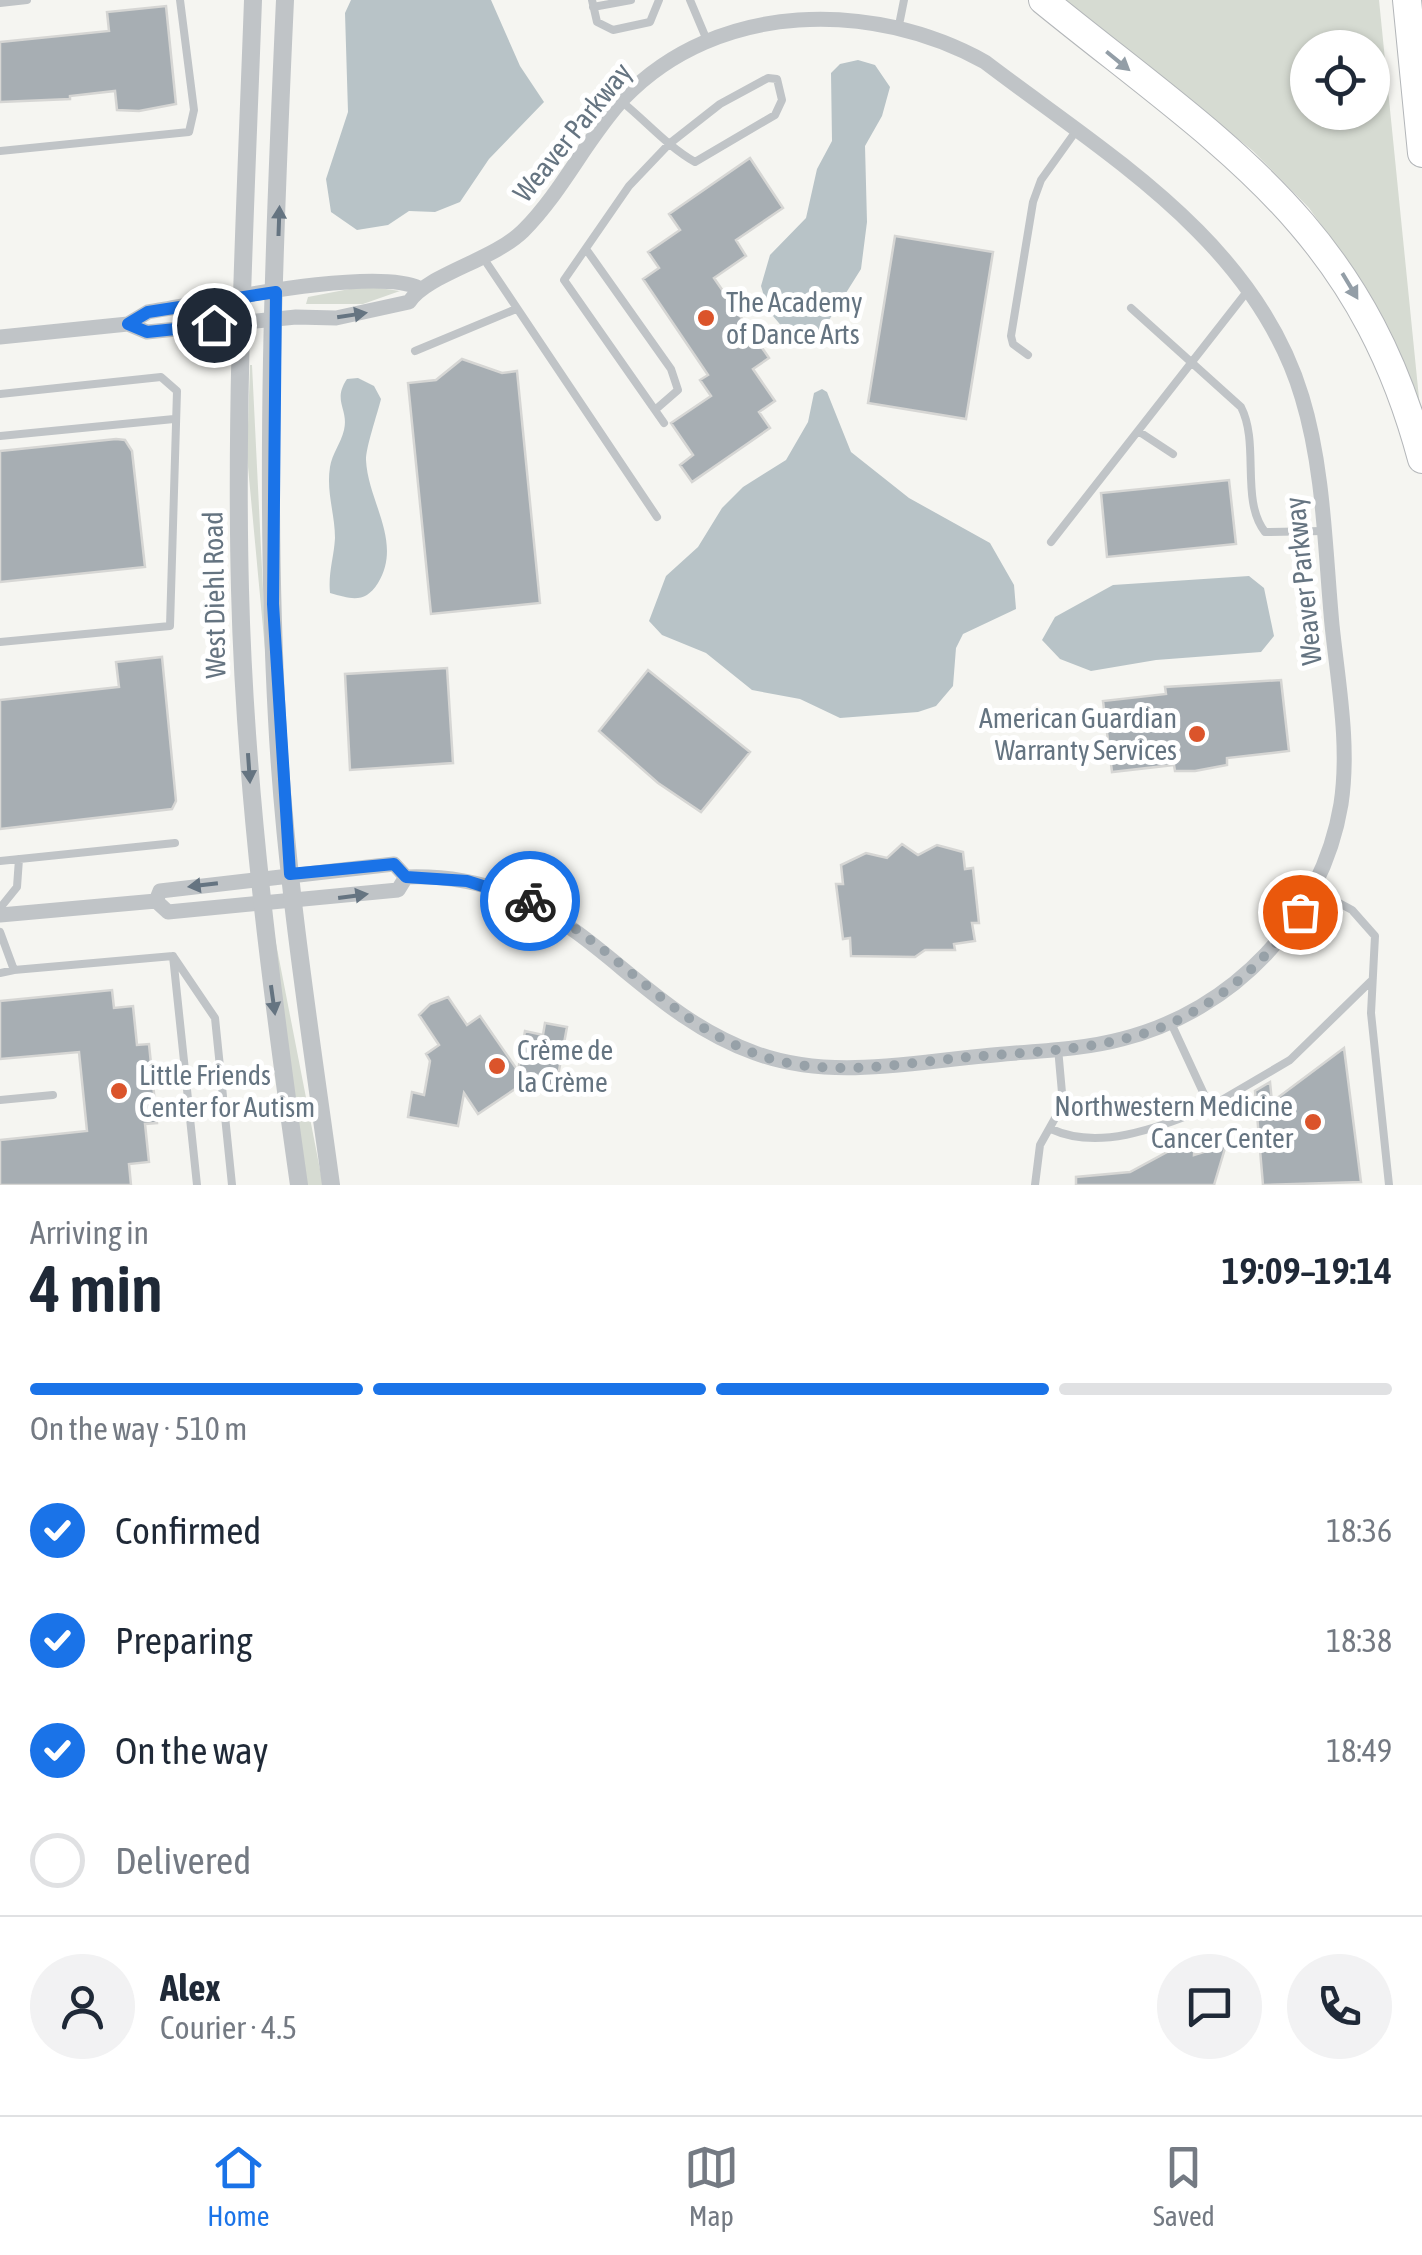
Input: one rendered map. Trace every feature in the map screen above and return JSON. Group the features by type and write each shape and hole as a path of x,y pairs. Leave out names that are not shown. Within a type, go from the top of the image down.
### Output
{"highway":[{"path":"1042,0 1230,150 1324,248 1371,323 1422,459"},
{"path":"1407,0 1422,153"}],"street":[{"name":"West Diehl Road","path":"253,0 240,588 260,903 299,1185"},
{"path":"284,0 273,604 290,874 330,1185"},
{"name":"Weaver Parkway","path":"128,324 147,332 276,318 336,318 409,302 419,288 484,259 515,238 550,204 622,101 656,69 706,38 778,14 839,10 900,20 966,48 1076,132 1185,217 1249,288 1280,341 1302,395 1316,462 1344,750 1335,832 1312,889 1286,932 1251,970 1171,1023 1114,1041 845,1068 787,1063 749,1051 699,1027 583,934 530,901 467,881 406,877 394,864 160,891 156,902"},
{"path":"0,337 128,324 148,312 276,292 402,279 419,288"},
{"name":"Weaver Parkway","path":"293,900 398,890 406,877"},
{"path":"0,911 156,902 168,912 293,900"}],"lane":[{"path":"0,3 27,0"},
{"path":"0,150 189,132 194,110 180,0"},
{"path":"631,0 592,3 597,22 604,29 627,29 650,22 660,0"},
{"path":"690,0 706,38"},
{"path":"900,20 904,0"},
{"path":"622,101 669,144 695,162 775,115 782,100 777,79 768,78 720,104 669,144 629,186 564,280 664,423"},
{"path":"1028,356 1011,336 1026,227 1041,180 1076,132"},
{"path":"586,249 671,369 678,390 654,410"},
{"path":"484,259 657,517"},
{"path":"1051,542 1249,288"},
{"path":"415,351 516,308"},
{"path":"1131,308 1192,360 1245,414 1259,525 1276,536 1323,532"},
{"path":"0,394 160,377 177,390 170,626 0,642"},
{"path":"0,436 174,419"},
{"path":"1138,430 1174,454"},
{"path":"0,861 175,842"},
{"path":"0,911 17,888 19,859"},
{"path":"1312,889 1370,926 1377,950 1370,982 1389,1185"},
{"path":"0,932 14,970"},
{"path":"0,972 173,956"},
{"path":"173,956 197,1185"},
{"path":"173,956 215,1018 232,1185"},
{"path":"1051,1129 1089,1139 1144,1130 1210,1107 1290,1060 1370,982"},
{"path":"1171,1023 1210,1107"},
{"path":"1035,1185 1036,1156 1063,1104 1058,1048"},
{"path":"0,1100 53,1094"}],"shaded area":[{"path":"351,0 491,0 520,66 544,102 489,159 460,202 435,212 409,211 388,225 357,230 331,212 326,179 348,112 345,13"},
{"path":"1066,0 1379,0 1382,30 1290,30 1290,130 1390,130 1390,109 1420,408 1365,286 1309,208 1253,151"},
{"path":"858,60 875,65 890,87 882,116 865,146 867,222 861,269 819,336 803,344 794,341 768,310 761,286 770,255 806,218 817,169 832,141 831,73 840,64"},
{"path":"365,286 400,291 363,304 306,304 308,297"},
{"path":"252,365 267,671 247,456"},
{"path":"358,378 374,386 381,399 366,460 387,552 378,583 368,594 357,598 330,593 335,538 329,476 344,430 341,393 347,379"},
{"path":"822,389 827,392 851,452 909,498 990,543 1014,585 1016,609 963,634 956,648 953,686 936,706 918,712 840,718 800,699 752,690 706,653 662,635 649,621 666,576 698,547 722,508 743,487 786,460 808,422 814,393"},
{"path":"1249,576 1264,588 1274,636 1261,652 1156,660 1091,671 1060,659 1042,640 1055,617 1113,585"},
{"path":"274,933 323,1185 305,1185"}],"building":[{"path":"166,6 176,104 139,111 117,110 115,91 70,99 0,102 0,42 109,31 107,12"},
{"name":"The Academy of Dance Arts","path":"750,158 783,208 736,240 746,256 714,278 769,358 753,369 775,401 759,412 770,428 692,482 680,465 693,455 671,423 711,396 700,380 708,375 643,279 659,268 648,252 680,230 669,214"},
{"path":"895,236 993,252 966,419 868,403"},
{"path":"462,359 502,373 517,371 540,603 431,614 408,383 436,380"},
{"path":"125,440 132,451 145,567 0,582 0,451"},
{"path":"1229,480 1236,544 1107,557 1101,493"},
{"path":"162,657 176,801 172,809 0,829 0,700 119,687 116,662"},
{"path":"447,668 453,763 350,770 345,674"},
{"path":"648,670 750,752 701,812 658,783 599,731"},
{"name":"American Guardian Warranty Services","path":"1281,680 1289,751 1227,758 1227,765 1195,771 1175,771 1174,765 1112,772 1103,701 1166,694 1165,687"},
{"path":"902,844 918,855 937,845 963,852 965,869 973,868 979,923 972,923 975,941 954,944 955,950 925,950 915,957 851,956 850,938 843,939 836,884 843,884 841,865 866,853 887,858"},
{"name":"Little Friends Center for Autism","path":"112,990 114,1008 133,1006 137,1045 149,1044 157,1123 145,1124 149,1162 129,1164 131,1185 0,1185 0,1140 87,1131 79,1052 0,1059 0,1001"},
{"name":"Crème de la Crème","path":"448,997 467,1025 480,1016 518,1071 525,1031 543,1035 545,1023 567,1027 556,1087 527,1081 478,1114 464,1093 458,1126 408,1117 412,1092 424,1095 430,1061 426,1054 439,1045 419,1015 430,1004"},
{"name":"Northwestern Medicine Cancer Center","path":"1344,1048 1361,1182 1263,1185 1255,1091 1270,1082 1272,1102"},
{"path":"1195,1137 1194,1155 1226,1145 1214,1185 1076,1185 1076,1177 1130,1172"}],"way so far":[{"path":"530,901 583,934 682,1014 717,1037 787,1063 845,1068 1090,1045 1134,1036 1171,1023 1228,990 1269,953 1300,912"}],"place":[{"name":"The Academy of Dance Arts","path":"706,318"},
{"name":"American Guardian Warranty Services","path":"1197,734"},
{"name":"Crème de la Crème","path":"497,1066"},
{"name":"Little Friends Center for Autism","path":"119,1091"},
{"name":"Northwestern Medicine Cancer Center","path":"1313,1122"}],"route":[{"path":"214,325 147,332 128,324 148,312 276,292 273,604 277,721 290,874 394,864 406,877 467,881 530,901"}]}
